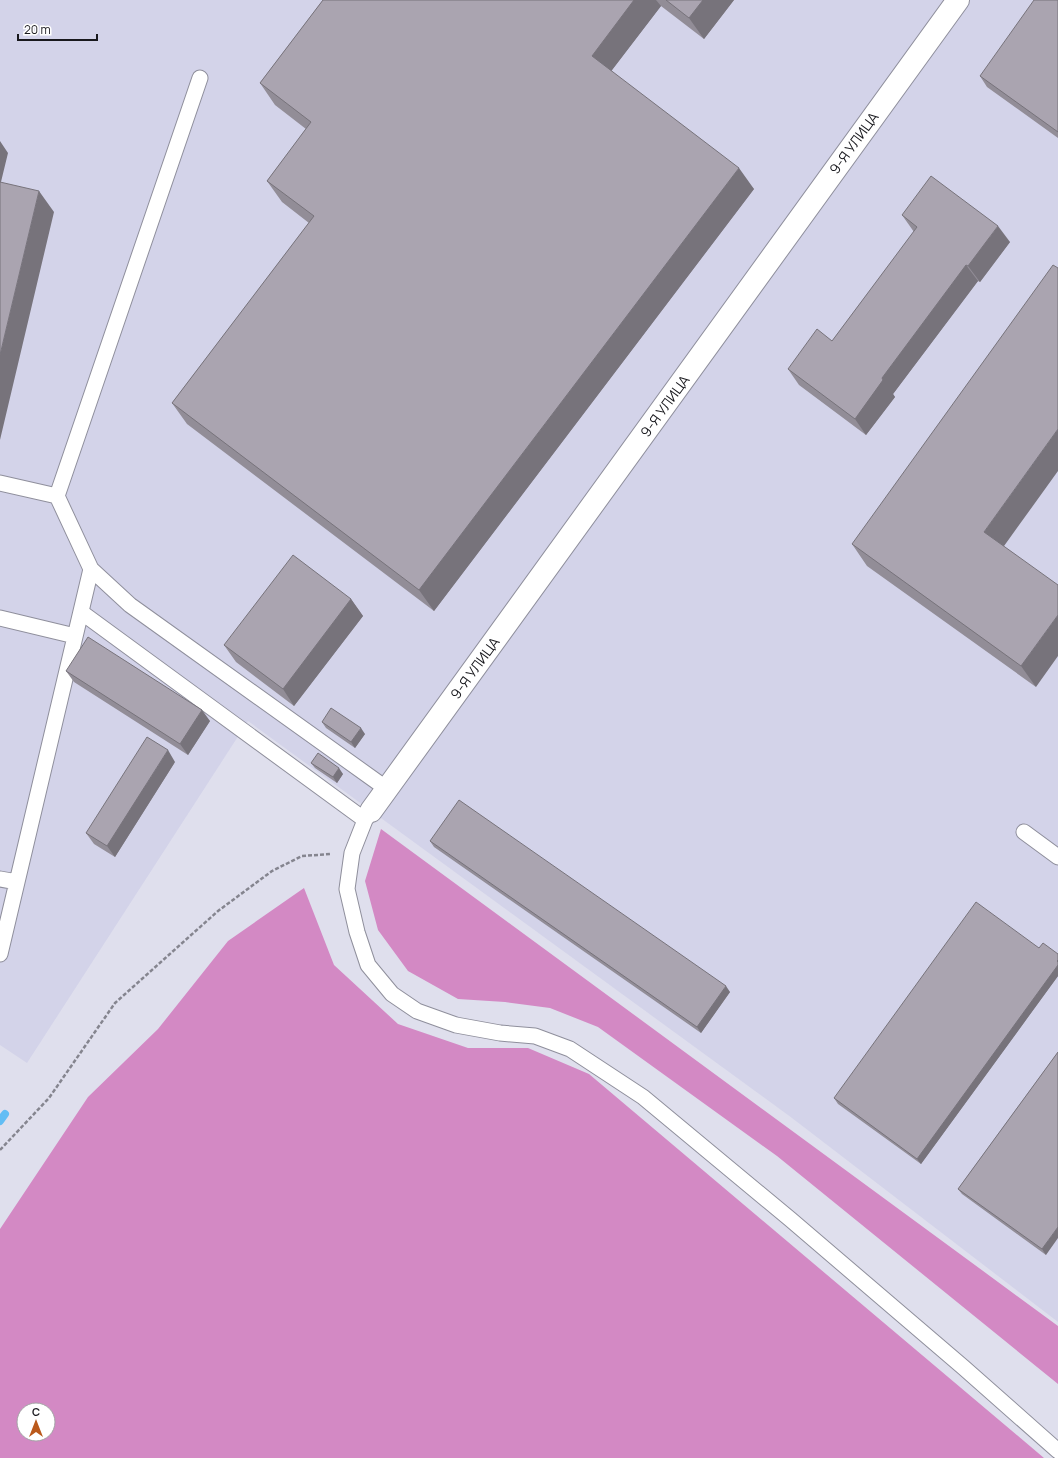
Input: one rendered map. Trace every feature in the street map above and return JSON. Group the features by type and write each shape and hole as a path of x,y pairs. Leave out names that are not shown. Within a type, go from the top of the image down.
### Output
{"street":[{"name":"9-Я УЛИЦА","path":"368,816 958,0"}],"lane":[{"path":"200,78 57,496 91,569 130,605 387,789"},
{"path":"0,483 57,496"},
{"path":"0,954 91,569"},
{"path":"80,612 368,816 352,853 347,889 356,932 368,965 392,994 417,1011 456,1025 500,1033 535,1036 570,1049 643,1097 796,1224 1058,1451"},
{"path":"0,618 75,636"},
{"path":"1024,832 1058,857"},
{"path":"0,878 17,882"}],"path":[{"path":"0,1150 49,1098 115,1003 218,911 272,871 302,856 352,853"}],"shaded area":[{"path":"0,0 1058,0 1058,1322 792,1118 248,721 27,1063 0,1045"},
{"path":"381,829 1058,1326 1058,1384 777,1156 598,1027 550,1008 505,1002 458,999 408,971 378,930 365,881"},
{"path":"304,888 334,965 398,1024 468,1048 528,1048 589,1074 1044,1458 0,1458 0,1229 88,1097 158,1029 228,941"}],"building":[{"path":"323,0 634,0 592,56 739,168 419,590 172,403 314,216 267,181 311,122 260,83"},
{"path":"666,0 703,0 689,18"},
{"path":"1034,0 1058,0 1058,132 980,76"},
{"path":"931,176 998,226 968,266 966,265 882,378 883,380 855,419 788,369 817,329 832,341 917,227 902,215"},
{"path":"0,182 39,191 0,355"},
{"path":"1053,265 1058,268 1058,429 984,532 1058,585 1058,615 1021,666 852,544"},
{"path":"293,555 351,599 283,689 224,645"},
{"path":"88,637 202,710 180,744 66,671"},
{"path":"331,708 361,728 351,742 322,722"},
{"path":"147,737 168,750 107,846 86,833"},
{"path":"318,753 339,768 333,777 311,763"},
{"path":"459,800 726,986 697,1027 430,841"},
{"path":"976,902 1039,948 1043,943 1058,954 1058,965 917,1159 834,1098"},
{"path":"1058,1052 1058,1227 1042,1249 958,1189"}],"waterway":[{"path":"0,1121 5,1114"}]}
